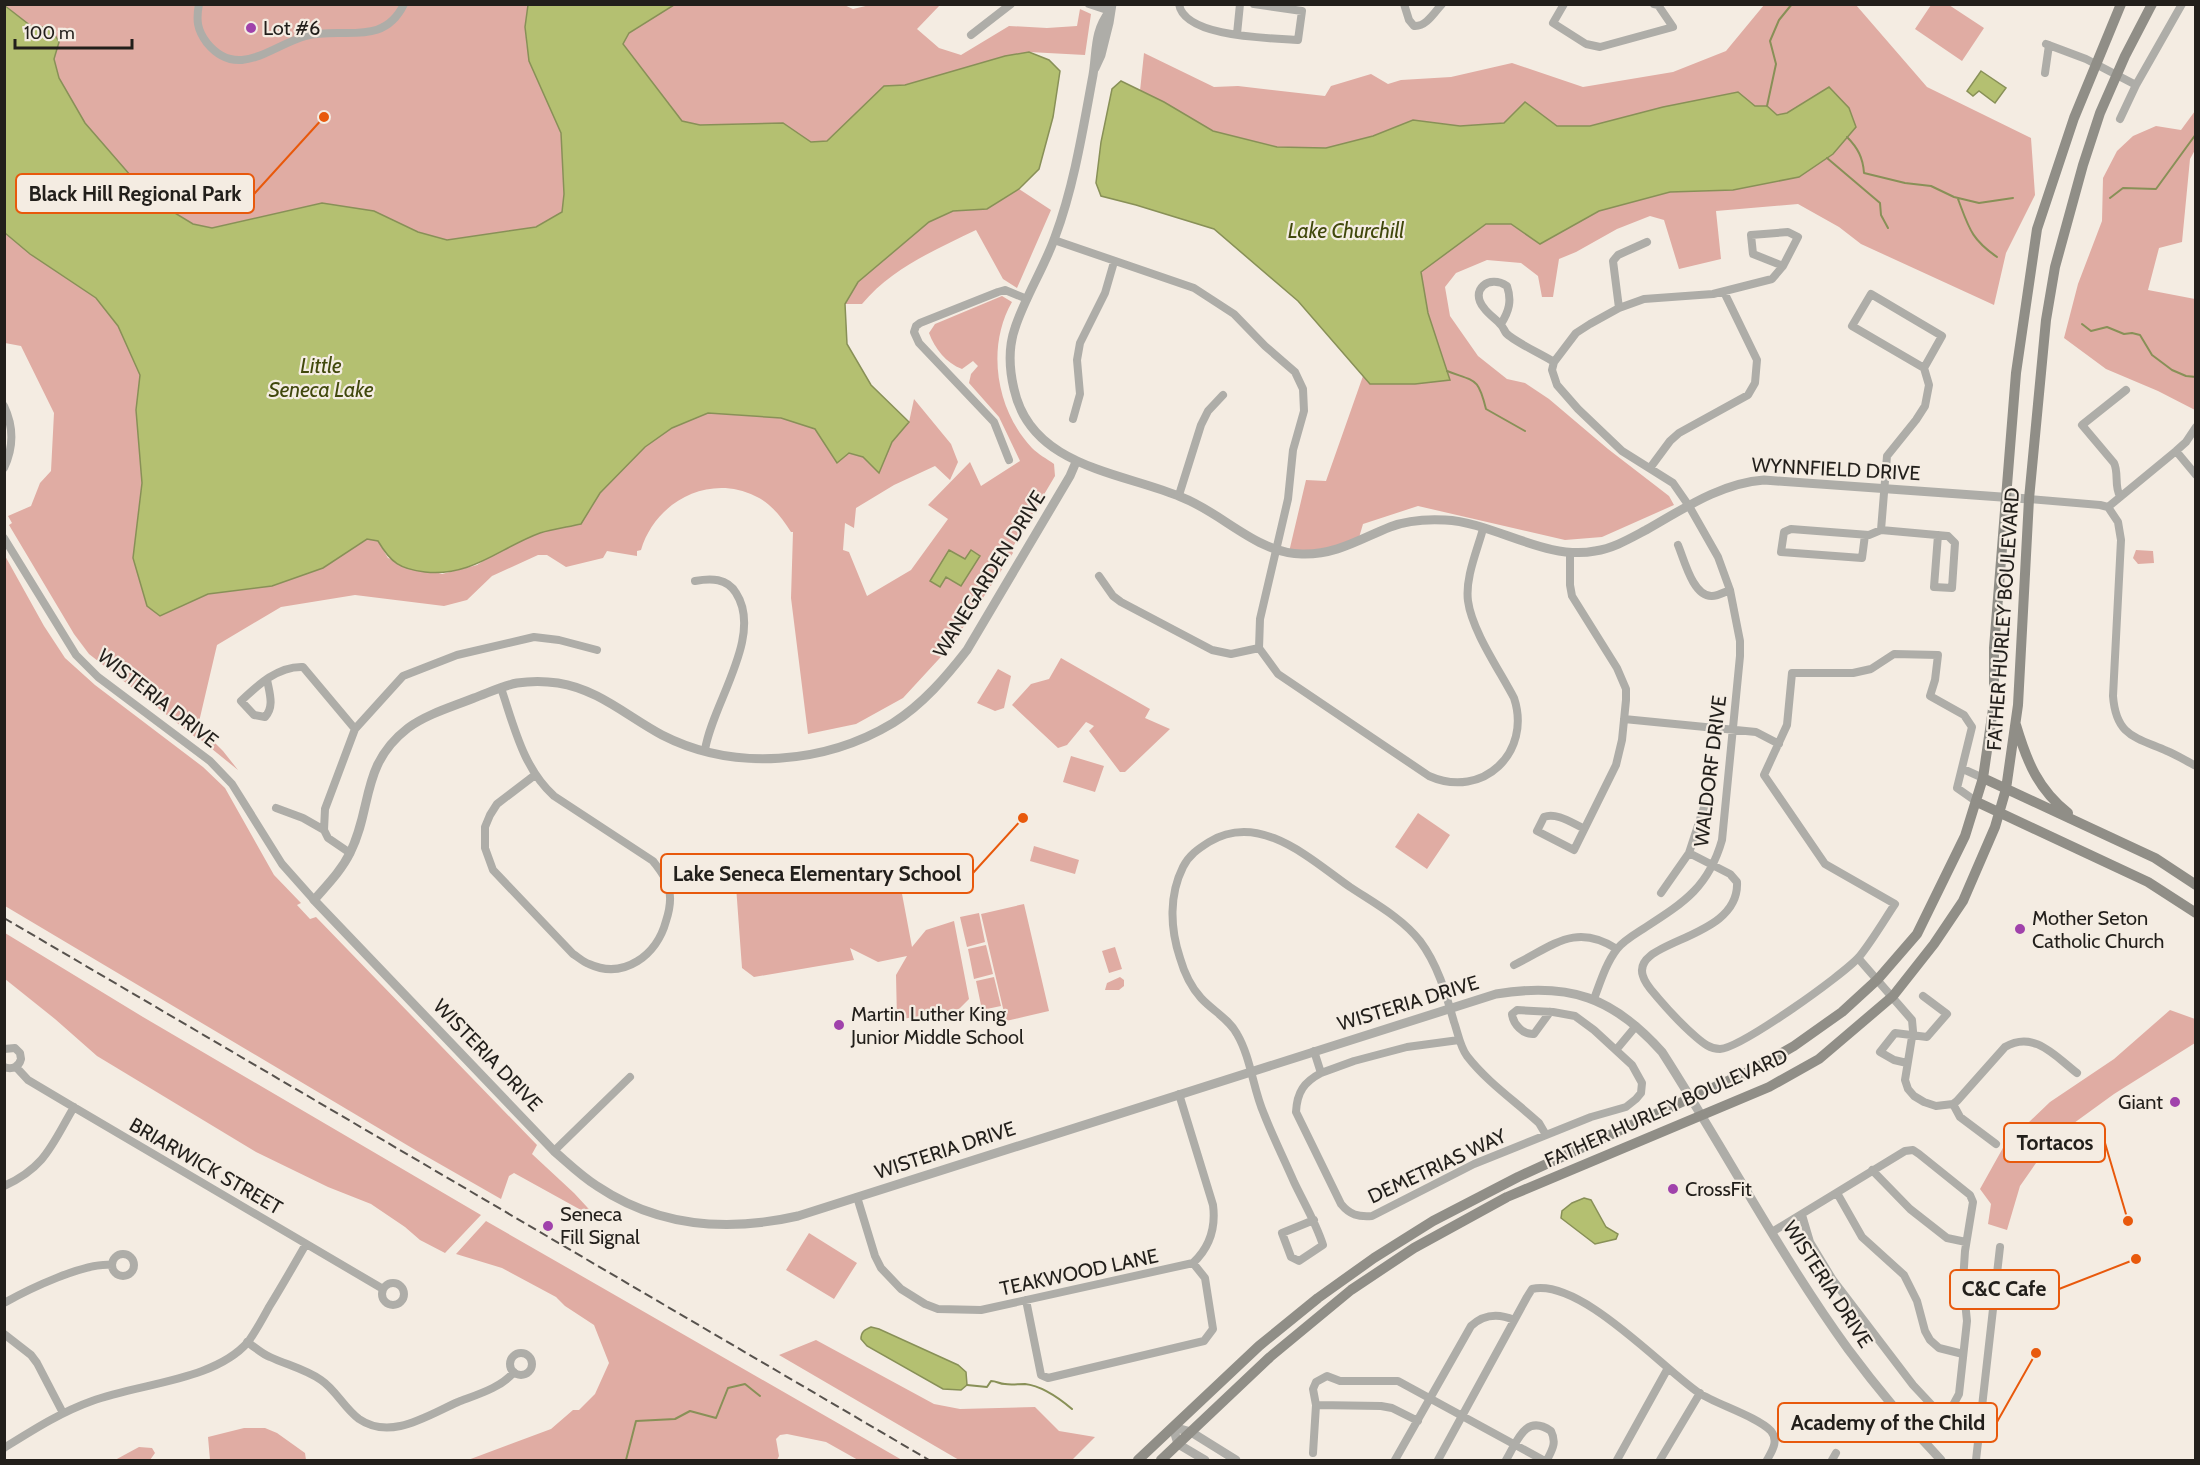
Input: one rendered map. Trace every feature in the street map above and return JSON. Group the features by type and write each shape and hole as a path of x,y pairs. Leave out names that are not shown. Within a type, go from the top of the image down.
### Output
{"main road":[{"name":"FATHER HURLEY BOULEVARD","path":"1138,1461 1259,1346 1318,1298 1374,1258 1433,1221 1518,1177 1691,1099 1754,1069 1794,1046 1842,1012 1878,979 1917,934 1965,836 1983,778 1994,702 1994,648 2016,373 2037,229 2074,118 2121,4"},
{"name":"FATHER HURLEY BOULEVARD","path":"1161,1461 1270,1357 1342,1298 1414,1248 1507,1197 1600,1156 1769,1087 1819,1059 1893,996 1934,944 1963,902 2000,814 2006,789 2015,722 2029,499 2046,320 2055,267 2100,113 2116,75 2152,4"},
{"path":"2015,722 2024,753 2036,778 2055,803 2082,825"},
{"path":"1983,778 2155,858 2196,885"},
{"path":"1977,802 2148,882 2196,913"}],"street":[{"path":"199,4 196,16 201,35 214,51 222,56 239,60 259,57 292,40 308,35 330,32 362,34 383,28 393,21 404,4"},
{"path":"971,35 1011,4"},
{"path":"1089,4 1111,8"},
{"path":"1179,4 1185,16 1198,26 1221,33 1298,40 1302,11 1254,4"},
{"path":"1237,34 1240,4"},
{"path":"1404,4 1409,20 1413,26 1418,27 1423,26 1442,4"},
{"path":"1564,4 1553,23 1586,44 1600,47 1673,27 1658,5 1654,4"},
{"path":"2120,119 2136,85 2182,4"},
{"name":"WYNNFIELD DRIVE","path":"1111,8 1110,23 1094,70 1068,200 1054,240 1014,330 1010,353 1010,374 1015,396 1025,416 1038,434 1053,448 1076,462 1179,495 1206,507 1255,542 1299,555 1327,553 1345,548 1392,526 1418,520 1449,520 1558,551 1591,552 1615,546 1730,485 1746,481 1764,480 2029,499"},
{"path":"2045,73 2047,44 2096,63 2136,85"},
{"path":"1501,324 1508,310 1510,294 1507,286 1500,281 1493,281 1480,288 1481,306 1501,324 1506,334 1554,362 1576,333 1619,308 1644,299 1724,292 1772,279 1783,266 1798,237 1788,232 1751,235 1753,254 1783,266"},
{"path":"1054,240 1179,282 1222,305 1264,346 1295,372 1303,389 1304,411 1293,450 1288,499 1278,549 1260,620 1259,648 1278,674 1429,776 1458,784 1480,780 1493,772 1505,759 1515,741 1518,729 1514,698 1474,623 1468,600 1470,578 1483,529"},
{"path":"1619,308 1613,261 1618,255 1647,242"},
{"path":"1073,419 1080,394 1077,360 1080,343 1104,293 1114,262"},
{"path":"1009,460 994,422 919,344 914,332 920,323 998,292 1005,290 1027,299"},
{"path":"1650,468 1670,441 1679,433 1748,395 1755,383 1757,360 1724,292"},
{"path":"1881,530 1887,456 1916,420 1928,397 1929,386 1924,368 1851,326 1871,294 1942,336 1924,368"},
{"name":"WALDORF DRIVE","path":"1554,362 1552,370 1554,379 1578,409 1622,451 1673,483 1689,506 1718,557 1730,590 1740,641 1722,840 1713,865 1704,881 1692,894 1617,949 1593,999"},
{"path":"2120,496 2117,492 2117,470 2114,463 2082,425 2126,390"},
{"path":"1179,495 1201,425 1208,411 1223,395"},
{"path":"4,406 9,418 12,437 9,458 4,468"},
{"path":"2108,507 2176,451 2196,428"},
{"path":"2176,451 2196,475"},
{"name":"WANEGARDEN DRIVE","path":"314,900 339,872 350,853 358,834 372,777 380,759 392,744 408,729 425,718 517,683 557,682 576,687 601,698 662,735 731,757 762,759 806,756 862,739 895,722 925,698 947,676 967,650 1070,476 1076,462"},
{"path":"2029,499 2108,507 2118,522 2121,532 2113,696 2117,719 2130,736 2181,757 2196,766"},
{"path":"1865,535 1862,558 1781,552 1786,529 1865,535 1881,530 1938,535 1948,536 1955,543 1952,588 1934,586 1938,535"},
{"name":"WISTERIA DRIVE","path":"4,538 76,655 98,677 210,761 232,784 282,864 314,900 554,1151 599,1188 633,1206 665,1217 704,1224 764,1224 798,1216 1496,994 1521,990 1559,991 1593,999 1610,1007 1636,1026 1662,1052 1847,1347 1875,1385 1941,1461"},
{"path":"1678,545 1695,587 1711,596 1730,590"},
{"path":"1570,552 1572,596 1626,689 1622,740 1616,765 1574,850 1537,831 1544,817 1549,815 1583,828"},
{"path":"1099,576 1113,596 1121,602 1212,650 1232,654 1259,648"},
{"path":"696,581 710,579 732,586 741,600 745,615 741,651 733,675 713,718 705,750"},
{"path":"350,853 328,838 324,830 326,809 355,729 403,676 457,655 534,638 559,640 597,650"},
{"path":"1689,853 1730,874 1737,882 1736,898 1730,908 1710,926 1664,946 1652,954 1642,965 1642,974 1653,993 1679,1022 1710,1047 1725,1048 1782,1017 1858,958 1895,904 1825,864 1764,775 1779,744 1789,715 1792,673 1853,672 1871,669 1886,658 1901,652 1938,655 1935,680 1930,696 1964,715 1972,727 1957,788 1977,802"},
{"path":"267,679 272,705 270,711 265,717 254,715 241,701 267,679 280,671 303,667 355,729"},
{"path":"501,688 525,758 543,786 554,796 653,861 664,875 670,897 670,908 664,928 654,947 638,962 624,967 606,969 588,964 573,954 493,870 485,848 485,827 490,815 497,804 535,775"},
{"path":"1624,719 1756,732 1779,744"},
{"path":"1963,769 1983,778"},
{"path":"1661,893 1689,853 1706,804"},
{"path":"276,808 303,818 324,830"},
{"path":"1314,1220 1282,1233 1291,1257 1299,1260 1323,1245 1314,1220 1262,1111 1236,1031 1202,999 1188,979 1180,958 1173,927 1172,899 1187,859 1219,837 1235,832 1247,832 1266,835 1289,844 1396,918 1419,940 1435,967 1465,1054 1539,1123 1546,1135"},
{"path":"1515,965 1570,937 1580,935 1598,939 1617,949"},
{"path":"1858,958 1912,1020 1914,1025 1905,1080 1914,1096 1924,1102 1936,1106 1953,1104 2005,1047 2013,1042 2022,1041 2041,1045 2077,1073"},
{"path":"1907,1063 1894,1060 1880,1052 1895,1033 1922,1037 1931,1035 1947,1014 1923,996"},
{"name":"DEMETRIAS WAY","path":"1459,1040 1407,1047 1354,1061 1310,1079 1301,1088 1296,1099 1296,1112 1341,1204 1349,1213 1361,1217 1372,1216 1474,1164 1546,1135 1626,1107 1636,1099 1641,1093 1642,1083 1639,1074 1594,1030 1575,1016 1550,1012 1517,1010 1512,1014 1512,1018 1518,1027 1529,1034 1534,1034 1550,1012"},
{"path":"1616,1050 1636,1026"},
{"path":"4,1049 12,1047 20,1053 20,1062 16,1067 12,1069 4,1067"},
{"path":"1314,1051 1322,1073"},
{"name":"BRIARWICK STREET","path":"16,1067 28,1080 383,1289"},
{"path":"554,1151 630,1077"},
{"path":"1026,1300 1041,1375 1048,1378 1204,1341 1213,1329 1205,1278 1193,1263 1212,1237 1215,1217 1179,1094"},
{"path":"1953,1104 1960,1118 1996,1144"},
{"path":"4,1186 22,1177 40,1163 74,1107"},
{"path":"1773,1232 1905,1151 1913,1150 1919,1154 1970,1195 1973,1202 1966,1242 1963,1282 1967,1321 1959,1394 1952,1407 1920,1437"},
{"path":"1872,1170 1910,1209 1947,1238 1966,1242"},
{"path":"1837,1192 1862,1237 1904,1275 1917,1301 1925,1331 1930,1340 1939,1348 1963,1354"},
{"name":"TEAKWOOD LANE","path":"857,1197 875,1256 882,1268 901,1289 938,1309 981,1310 1193,1263"},
{"path":"1802,1215 1810,1242 1833,1280 1913,1385 1942,1416"},
{"path":"4,1448 63,1413 106,1396 208,1370 230,1357 248,1342 306,1244"},
{"path":"1976,1461 2000,1247"},
{"path":"4,1303 74,1272 99,1265 112,1266"},
{"path":"1438,1461 1532,1289 1543,1287 1586,1305 1641,1343 1700,1393 1771,1431 1775,1439 1774,1448 1767,1461"},
{"path":"1395,1461 1474,1323 1495,1315 1514,1320"},
{"path":"4,1334 37,1363 63,1413"},
{"path":"248,1342 269,1357 301,1369 324,1382 359,1418 376,1426 387,1428 409,1424 505,1381 514,1372"},
{"path":"1617,1461 1668,1368"},
{"path":"1313,1453 1316,1405 1313,1389 1316,1382 1327,1376 1340,1381 1398,1381 1463,1415 1515,1445 1545,1461 1553,1449 1554,1439 1551,1431 1536,1424 1528,1426 1523,1431 1515,1445 1506,1461"},
{"path":"1660,1461 1700,1393"},
{"path":"1316,1405 1386,1407 1418,1421"},
{"path":"1173,1427 1191,1432 1236,1461"},
{"path":"1173,1427 1178,1444 1206,1461"}],"shaded area":[{"path":"842,4 853,9 874,4 940,5 917,29 939,48 961,55 1009,26 1047,28 1077,26 1080,9 1091,14 1085,55 1029,52 905,85 884,87 827,142 811,142 783,123 700,125 682,121 623,44 629,33 670,5"},
{"path":"5,5 528,5 525,27 527,47 540,86 561,133 563,212 536,227 447,240 418,232 374,211 322,203 212,228 193,224 150,198 85,123 59,78 54,59 59,42 31,27"},
{"path":"1764,5 1856,5 1927,87 2031,138 2035,195 2006,253 1994,305 1861,244 1839,227 1798,204 1716,211 1721,259 1679,269 1664,220 1650,216 1617,229 1559,259 1553,297 1542,297 1538,276 1521,263 1487,260 1456,273 1445,287 1450,316 1478,356 1507,379 1525,383 1549,399 1669,496 1674,505 1602,537 1565,540 1418,506 1363,524 1358,541 1327,553 1289,552 1306,480 1326,481 1363,376 1370,384 1428,313 1420,272 1486,224 1511,224 1540,244 1599,211 1670,192 1733,190 1829,88 1787,113 1777,115 1767,106 1590,126 1557,126 1525,102 1504,123 1460,126 1413,120 1373,136 1326,148 1277,147 1213,131 1164,102 1140,91 1144,53 1214,87 1238,86 1325,96 1331,86 1371,74 1388,84 1401,80 1451,77 1512,63 1583,87 1673,72 1726,51"},
{"path":"1931,5 1949,5 1984,28 1962,61 1915,29"},
{"path":"2195,111 2195,150 2190,159 2182,242 2159,248 2148,290 2195,299 2195,410 2106,369 2064,338 2078,284 2102,221 2103,178 2117,151 2133,136 2156,126 2181,130"},
{"path":"1019,189 1051,210 1017,288 1003,279 976,230 900,270 862,304 845,304 858,282 929,222 953,211 987,209"},
{"path":"5,233 30,254 96,298 118,326 141,375 136,410 142,483 133,558 147,606 160,616 208,594 272,586 323,568 366,539 378,541 388,558 442,574 477,565 599,486 645,447 672,428 708,413 781,418 815,429 837,462 849,453 863,457 879,473 892,442 909,422 914,399 951,444 958,462 950,480 935,466 894,485 856,508 854,528 845,523 843,550 849,552 867,596 911,570 948,519 928,505 970,462 981,486 1020,461 999,417 969,383 971,374 978,366 973,361 962,369 951,363 934,345 929,333 935,324 1002,296 1012,302 999,338 997,358 1003,397 1020,433 1034,450 1054,464 1055,476 1011,550 1013,553 950,647 903,698 856,724 808,734 791,598 793,532 776,511 761,499 737,490 720,488 702,490 686,496 671,506 658,518 641,550 637,551 637,556 607,551 603,558 566,567 547,555 538,555 492,576 467,600 444,606 355,595 281,607 217,645 198,726 238,770 89,654 74,634 9,525 12,523 8,516 31,506 40,483 51,471 54,413 21,346 5,343"},
{"path":"2136,550 2153,551 2154,563 2138,564 2133,558"},
{"path":"4,554 44,626 65,658 95,685 203,767 225,788 274,875 301,903 297,905 310,919 316,917 537,1145 532,1154 599,1220 514,1173 509,1176 501,1199 5,906"},
{"path":"1061,658 1150,709 1145,718 1170,729 1125,772 1120,772 1089,731 1094,726 1086,722 1067,745 1058,748 1012,705 1031,684 1049,679"},
{"path":"998,669 1011,676 1004,708 995,711 977,703"},
{"path":"1071,756 1104,766 1095,792 1063,782"},
{"path":"1418,813 1450,835 1427,869 1395,847"},
{"path":"1034,846 1079,860 1075,874 1030,861"},
{"path":"887,857 896,862 912,947 926,930 954,921 969,999 959,1009 897,1020 896,975 907,956 878,962 850,948 854,960 754,977 742,968 736,886 740,885 739,881 802,876 802,873 843,868 847,863"},
{"path":"1024,904 1049,1011 1006,1021 981,914"},
{"path":"979,913 985,942 967,947 960,917"},
{"path":"5,933 143,1017 481,1215 445,1253 420,1240 371,1204 328,1187 256,1152 97,1056 5,979"},
{"path":"986,945 993,974 974,979 968,949"},
{"path":"1115,947 1122,969 1109,973 1102,951"},
{"path":"994,977 1001,1006 982,1010 976,981"},
{"path":"1120,977 1124,980 1124,986 1119,990 1105,990 1107,983"},
{"path":"2170,1010 2195,1019 2195,1043 2114,1094 2050,1143 2020,1186 2007,1230 1988,1224 1991,1204 1980,1189 2004,1146 2050,1102 2114,1059"},
{"path":"486,1221 902,1460 858,1460 826,1442 787,1434 780,1435 776,1439 779,1456 777,1460 468,1460 551,1429 573,1410 579,1410 595,1394 609,1363 594,1325 565,1306 556,1297 502,1268 456,1254"},
{"path":"809,1233 857,1263 834,1299 786,1270"},
{"path":"816,1340 934,1404 960,1409 1035,1407 1059,1431 1095,1437 1072,1460 959,1460 779,1355"},
{"path":"244,1428 265,1428 277,1433 305,1453 306,1460 210,1460 208,1437"},
{"path":"139,1447 152,1448 155,1453 150,1460 115,1460"}],"water":[{"name":"Little Seneca Lake","path":"4,5 31,26 51,28 59,42 54,59 59,78 85,123 150,198 193,224 212,228 322,203 374,211 418,232 447,240 536,227 562,212 564,194 561,133 529,61 525,27 528,5 674,5 629,33 623,44 682,121 700,125 783,123 811,142 827,141 884,86 905,85 1005,56 1029,52 1049,60 1060,71 1053,117 1039,169 1019,189 987,209 953,211 929,222 858,282 845,304 847,344 871,385 909,422 892,442 879,473 863,457 849,453 837,463 815,429 781,418 708,413 672,428 645,447 600,493 581,524 540,533 471,566 442,572 409,569 392,560 378,541 367,539 323,568 272,586 208,594 160,616 147,606 133,558 142,483 136,410 140,375 118,326 96,298 30,254 5,233"},
{"path":"1981,71 2006,88 1995,103 1979,91 1973,96 1967,91"},
{"name":"Lake Churchill","path":"1121,81 1164,102 1213,131 1277,147 1326,148 1373,136 1413,120 1460,126 1504,123 1525,102 1557,126 1590,126 1663,107 1738,92 1755,106 1767,106 1777,115 1787,113 1829,87 1849,108 1856,127 1833,154 1799,177 1733,190 1670,192 1599,211 1540,244 1511,224 1486,224 1421,272 1428,313 1450,380 1415,384 1370,384 1298,301 1214,229 1101,196 1096,183 1101,142 1112,89"},
{"path":"949,550 965,559 971,550 980,556 961,586 946,577 940,587 930,581"},
{"path":"1584,1198 1591,1200 1606,1227 1618,1234 1616,1239 1595,1244 1561,1218 1562,1211 1572,1203"},
{"path":"871,1327 958,1365 966,1372 967,1385 961,1390 943,1389 867,1346 861,1337 863,1332"}],"waterway":[{"path":"1767,106 1776,64 1770,41 1779,20 1792,4"},
{"path":"2110,198 2123,188 2156,189 2196,134"},
{"path":"1847,137 1859,154 1864,173 1905,183 1931,186 1954,197 1979,203 2013,198"},
{"path":"1827,158 1880,203 1881,215 1888,228"},
{"path":"1958,199 1976,238 1997,257"},
{"path":"2082,324 2091,331 2107,327 2124,334 2140,335 2152,355 2172,370 2186,376 2196,377"},
{"path":"1447,371 1474,382 1481,391 1486,409 1525,431"},
{"path":"967,1385 987,1387 991,1381 1003,1384 1032,1385 1050,1393 1072,1409"},
{"path":"626,1460 636,1421 675,1419 690,1411 716,1418 728,1388 745,1384 760,1396"}],"railway":[{"path":"4,918 929,1460"}],"place":[{"name":"Lot #6","path":"251,28"},
{"name":"Black Hill Regional Park","path":"324,117"},
{"name":"Lake Seneca Elementary School","path":"1023,818"},
{"name":"Mother Seton Catholic Church","path":"2020,929"},
{"name":"Martin Luther King Junior Middle School","path":"839,1025"},
{"name":"Giant","path":"2175,1102"},
{"name":"CrossFit","path":"1673,1189"},
{"name":"Tortacos","path":"2128,1221"},
{"name":"Seneca Fill Signal","path":"548,1226"},
{"name":"C&C Cafe","path":"2136,1259"},
{"name":"Academy of the Child","path":"2036,1353"}]}
